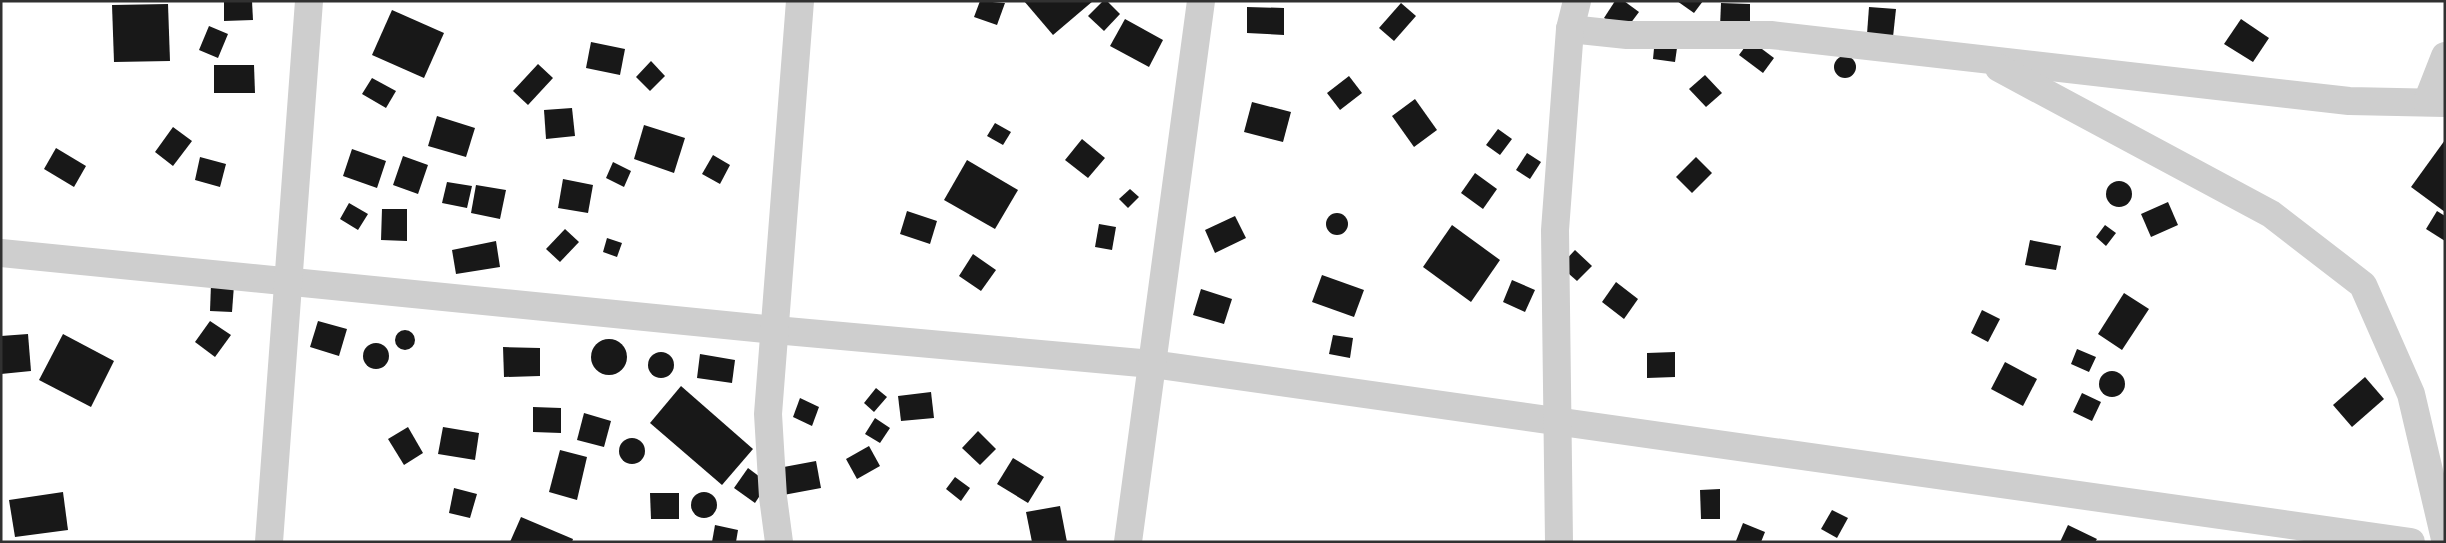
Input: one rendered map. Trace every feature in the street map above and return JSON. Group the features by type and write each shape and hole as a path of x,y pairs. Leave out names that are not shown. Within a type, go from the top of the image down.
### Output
{"street":[{"path":"269,542 309,1"},
{"path":"779,542 773,497 768,414 800,1"},
{"path":"1128,542 1201,1"},
{"path":"1559,542 1559,422 1555,230 1570,29 1577,1"},
{"path":"1570,29 1627,35 1771,35 1985,61 2349,101 2436,102 2445,56"},
{"path":"1985,61 2271,214 2363,285 2411,394 2445,539"},
{"path":"1,253 288,280 775,330 1152,364 2411,542"}],"building":[{"path":"224,1 252,1 253,20 224,21"},
{"path":"980,1 1005,3 997,25 974,17"},
{"path":"1024,1 1093,1 1053,35"},
{"path":"1103,1 1107,1 1120,14 1104,31 1088,16"},
{"path":"1615,1 1624,1 1639,12 1624,32 1604,18"},
{"path":"1677,1 1703,1 1694,13"},
{"path":"1401,3 1416,16 1394,41 1379,28"},
{"path":"1721,3 1750,4 1750,28 1720,27"},
{"path":"168,4 170,61 114,62 112,5"},
{"path":"1247,7 1284,8 1284,35 1247,33"},
{"path":"1869,7 1896,9 1893,37 1867,34"},
{"path":"392,10 444,33 424,78 372,55"},
{"path":"1125,19 1163,40 1149,67 1110,46"},
{"path":"2241,19 2269,38 2253,62 2224,44"},
{"path":"209,26 228,34 218,58 199,50"},
{"path":"1655,38 1678,41 1675,62 1653,59"},
{"path":"1750,40 1774,58 1763,73 1739,55"},
{"path":"591,42 625,49 620,75 586,68"},
{"path":"1845,56 1853,59 1856,67 1853,75 1845,78 1837,75 1834,67 1837,59"},
{"path":"651,61 665,76 650,91 636,77"},
{"path":"538,64 553,78 528,105 513,91"},
{"path":"214,65 254,65 255,93 214,93"},
{"path":"1705,75 1722,93 1706,107 1689,89"},
{"path":"1349,76 1362,93 1340,110 1327,93"},
{"path":"372,78 396,91 386,108 362,94"},
{"path":"1415,99 1437,130 1414,147 1392,116"},
{"path":"1252,102 1291,112 1283,142 1244,132"},
{"path":"572,108 575,136 546,139 544,110"},
{"path":"437,116 475,128 466,157 428,146"},
{"path":"995,123 1011,132 1003,145 987,136"},
{"path":"644,125 685,138 674,173 634,159"},
{"path":"173,127 192,141 173,166 155,152"},
{"path":"1498,129 1512,139 1500,155 1486,145"},
{"path":"1082,139 1105,158 1088,178 1065,160"},
{"path":"2445,140 2445,212 2411,187"},
{"path":"56,148 86,166 74,187 44,169"},
{"path":"352,149 386,161 377,188 343,176"},
{"path":"1527,153 1541,162 1530,179 1516,170"},
{"path":"713,155 730,165 720,184 702,174"},
{"path":"403,156 428,165 418,194 393,185"},
{"path":"200,157 226,164 220,187 195,180"},
{"path":"1696,157 1712,173 1692,193 1676,177"},
{"path":"967,160 1018,190 995,229 944,200"},
{"path":"613,162 631,171 624,187 606,178"},
{"path":"1475,173 1497,189 1483,209 1461,193"},
{"path":"563,179 593,185 588,213 558,208"},
{"path":"2119,181 2128,185 2132,194 2128,203 2119,207 2110,203 2106,194 2110,185"},
{"path":"447,182 472,186 467,208 442,203"},
{"path":"476,185 506,190 500,219 471,213"},
{"path":"1130,189 1139,197 1128,208 1119,199"},
{"path":"2168,202 2178,225 2151,237 2141,214"},
{"path":"349,203 368,214 358,230 340,219"},
{"path":"382,209 407,209 407,241 381,240"},
{"path":"907,211 937,221 930,244 900,234"},
{"path":"2437,211 2445,216 2445,241 2426,229"},
{"path":"1337,213 1345,216 1348,224 1345,232 1337,235 1329,232 1326,224 1329,216"},
{"path":"1235,216 1246,238 1215,253 1205,230"},
{"path":"1099,224 1116,227 1112,250 1095,247"},
{"path":"1452,225 1500,260 1471,302 1423,267"},
{"path":"2105,225 2116,233 2106,246 2096,237"},
{"path":"565,229 579,242 560,262 546,249"},
{"path":"607,238 622,243 617,257 603,252"},
{"path":"2030,240 2061,246 2056,270 2025,265"},
{"path":"496,241 500,267 456,274 452,250"},
{"path":"1575,250 1592,266 1577,281 1560,266"},
{"path":"973,254 996,270 981,291 959,276"},
{"path":"1322,275 1364,290 1354,317 1312,302"},
{"path":"1512,280 1535,290 1525,312 1503,302"},
{"path":"1616,282 1638,299 1624,319 1602,302"},
{"path":"211,284 234,285 232,312 210,311"},
{"path":"1201,289 1232,299 1224,324 1193,315"},
{"path":"2124,293 2149,309 2122,350 2098,334"},
{"path":"1982,310 2000,319 1988,342 1971,333"},
{"path":"210,321 231,335 215,357 195,342"},
{"path":"318,321 347,329 339,356 310,347"},
{"path":"405,330 412,333 415,340 412,347 405,350 398,347 395,340 398,333"},
{"path":"28,334 31,371 1,374 1,336"},
{"path":"63,334 114,361 91,407 39,380"},
{"path":"1333,335 1353,338 1350,358 1329,354"},
{"path":"609,339 622,344 627,357 622,370 609,375 596,370 591,357 596,344"},
{"path":"376,343 385,347 389,356 385,365 376,369 367,365 363,356 367,347"},
{"path":"503,347 540,348 540,376 504,377"},
{"path":"2077,349 2096,357 2089,372 2071,364"},
{"path":"661,352 670,356 674,365 670,374 661,378 652,374 648,365 652,356"},
{"path":"1675,352 1675,377 1647,378 1647,353"},
{"path":"700,354 735,360 732,383 697,378"},
{"path":"2005,362 2037,379 2023,406 1991,389"},
{"path":"2112,371 2121,375 2125,384 2121,393 2112,397 2103,393 2099,384 2103,375"},
{"path":"2365,377 2384,399 2352,427 2333,405"},
{"path":"681,386 753,449 722,485 650,423"},
{"path":"876,388 887,397 874,412 864,403"},
{"path":"931,392 934,418 901,421 898,396"},
{"path":"2082,393 2101,402 2092,421 2073,412"},
{"path":"800,398 819,407 812,426 793,417"},
{"path":"533,407 561,408 561,433 533,432"},
{"path":"584,413 611,421 604,447 577,440"},
{"path":"875,418 890,428 880,443 865,434"},
{"path":"408,427 423,453 404,465 388,439"},
{"path":"443,427 479,433 475,460 438,454"},
{"path":"978,431 996,449 980,465 962,448"},
{"path":"632,438 641,442 645,451 641,460 632,464 623,460 619,451 623,442"},
{"path":"869,446 880,466 857,479 846,459"},
{"path":"560,450 587,457 577,500 549,492"},
{"path":"1013,458 1044,477 1028,503 997,484"},
{"path":"816,461 821,488 778,496 773,469"},
{"path":"748,468 768,483 755,503 734,488"},
{"path":"955,477 970,488 961,501 946,489"},
{"path":"454,488 477,494 470,518 449,513"},
{"path":"1720,489 1720,519 1701,519 1700,490"},
{"path":"63,492 68,530 15,537 9,500"},
{"path":"704,492 713,496 717,505 713,514 704,518 695,514 691,505 695,496"},
{"path":"650,493 679,493 679,519 651,519"},
{"path":"1060,506 1067,542 1032,542 1026,512"},
{"path":"1832,510 1848,518 1837,538 1821,529"},
{"path":"521,517 573,539 572,542 510,542"},
{"path":"1743,523 1765,532 1761,542 1736,541"},
{"path":"715,525 738,530 736,542 712,542"},
{"path":"2068,525 2097,539 2095,542 2060,542"}]}
